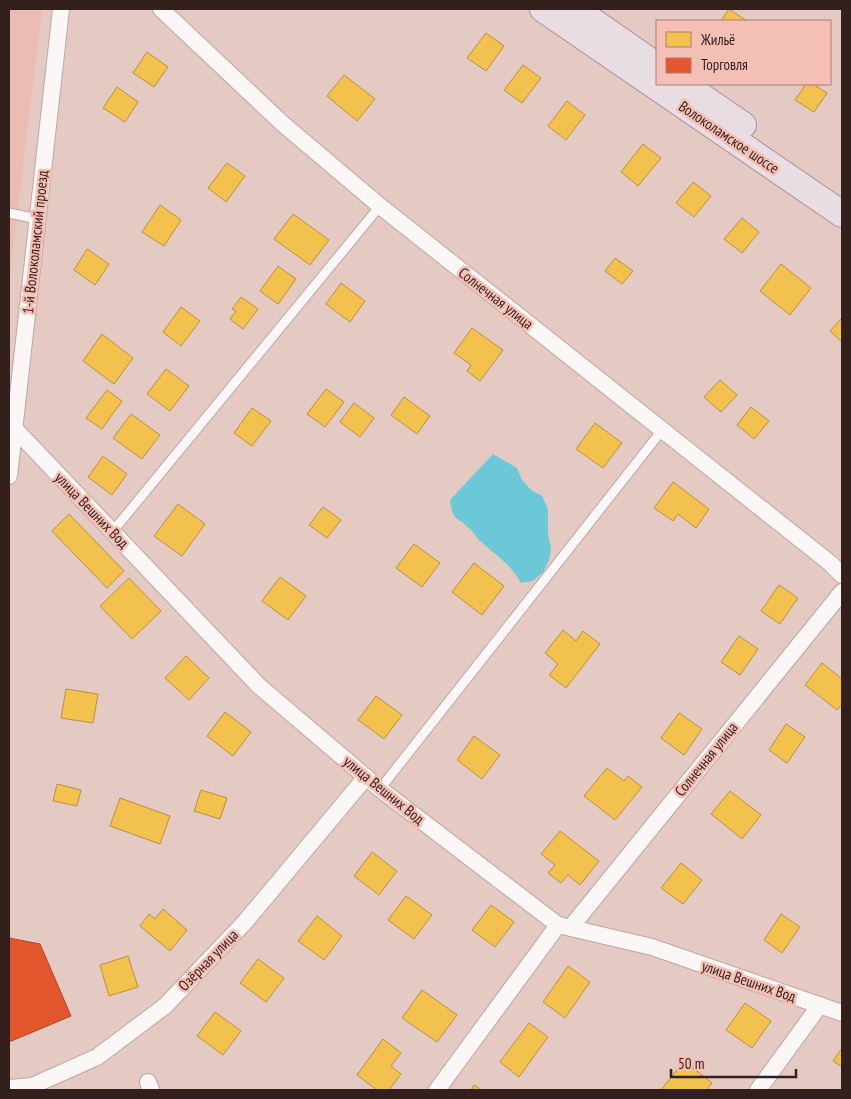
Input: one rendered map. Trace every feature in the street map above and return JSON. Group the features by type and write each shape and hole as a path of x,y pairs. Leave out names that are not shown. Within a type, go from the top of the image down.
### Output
{"main road":[{"name":"Волоколамское шоссе","path":"543,9 842,214"},
{"path":"575,9 656,65"},
{"name":"Волоколамское шоссе","path":"684,85 842,193"}],"street":[{"name":"1-й Волоколамский проезд","path":"9,476 10,447 14,428 61,9"},
{"name":"Солнечная улица","path":"161,9 283,124 380,206 663,429 830,563 842,575"},
{"name":"улица Вешних Вод","path":"14,428 259,686 380,789 564,926 652,947 842,1013"},
{"name":"Солнечная улица","path":"436,1090 564,926 842,592"},
{"name":"Озёрная улица","path":"9,1088 32,1086 97,1057 165,1006 245,922 366,777"},
{"path":"758,1090 820,1005"}],"lane":[{"path":"113,531 380,206"},
{"path":"9,213 38,219"},
{"path":"380,789 663,429"}],"shaded area":[{"path":"9,9 42,9 9,283"}],"water":[{"path":"493,454 517,468 522,480 531,490 542,496 548,509 548,535 551,547 549,560 543,572 533,581 521,583 507,565 478,539 453,512 450,500"}],"building: Жильё":[{"path":"729,9 746,20 722,20"},
{"path":"486,33 504,46 486,71 467,58"},
{"path":"147,52 168,67 154,87 133,73"},
{"path":"523,65 541,78 522,103 504,90"},
{"path":"344,75 375,99 357,121 327,96"},
{"path":"805,85 815,85 827,93 814,112 795,100"},
{"path":"117,87 138,102 125,122 103,108"},
{"path":"567,101 585,115 566,140 548,126"},
{"path":"643,144 661,158 638,186 621,172"},
{"path":"227,163 245,176 226,202 208,188"},
{"path":"693,182 711,196 694,217 676,203"},
{"path":"160,205 181,220 164,246 142,232"},
{"path":"293,214 329,240 310,265 274,239"},
{"path":"742,218 759,232 742,253 724,239"},
{"path":"87,249 109,264 95,285 74,270"},
{"path":"615,258 633,271 622,284 605,271"},
{"path":"781,264 811,288 790,315 760,291"},
{"path":"278,266 296,279 278,304 260,291"},
{"path":"341,283 365,301 350,322 326,304"},
{"path":"241,297 258,309 243,329 230,319 236,311 232,309"},
{"path":"181,307 200,321 181,346 163,332"},
{"path":"842,318 842,342 830,331"},
{"path":"472,328 503,350 480,381 467,371 471,365 454,353"},
{"path":"102,334 133,358 114,384 83,361"},
{"path":"166,369 189,386 170,411 147,394"},
{"path":"720,380 737,395 721,412 704,397"},
{"path":"326,389 344,402 325,427 307,414"},
{"path":"107,390 122,401 102,429 86,418"},
{"path":"404,397 430,416 417,434 391,415"},
{"path":"354,403 374,418 360,437 340,422"},
{"path":"751,407 769,421 754,439 737,425"},
{"path":"252,408 271,421 252,446 234,433"},
{"path":"131,414 160,435 142,459 113,438"},
{"path":"595,423 622,443 603,468 576,449"},
{"path":"103,456 127,474 112,495 88,477"},
{"path":"673,482 709,509 696,528 678,514 673,521 654,508"},
{"path":"178,504 205,524 182,556 154,536"},
{"path":"323,507 341,520 327,538 309,525"},
{"path":"69,514 124,571 107,588 52,531"},
{"path":"414,544 440,563 422,587 396,568"},
{"path":"474,563 504,586 482,615 452,592"},
{"path":"280,577 306,596 288,620 262,601"},
{"path":"129,578 161,611 132,639 100,606"},
{"path":"779,585 798,598 780,624 761,611"},
{"path":"563,630 576,641 583,631 600,644 566,688 549,675 558,664 545,653"},
{"path":"739,636 758,649 740,675 721,662"},
{"path":"186,656 209,678 189,700 165,678"},
{"path":"822,663 842,679 842,704 837,710 805,685"},
{"path":"66,689 98,694 93,723 61,718"},
{"path":"376,696 402,715 384,739 358,720"},
{"path":"225,712 251,732 233,756 207,736"},
{"path":"679,713 702,729 684,755 661,738"},
{"path":"786,724 805,737 787,763 769,750"},
{"path":"474,736 500,755 482,779 457,760"},
{"path":"607,768 624,781 628,776 642,787 615,820 584,796"},
{"path":"57,784 81,790 77,806 53,801"},
{"path":"201,790 227,798 220,819 194,811"},
{"path":"730,791 761,815 742,839 711,814"},
{"path":"120,798 170,816 160,844 110,826"},
{"path":"560,831 599,861 580,885 568,875 561,883 548,873 555,865 541,854"},
{"path":"372,852 397,871 379,895 354,876"},
{"path":"681,863 702,880 683,904 661,888"},
{"path":"406,896 432,915 414,939 388,920"},
{"path":"491,905 514,922 495,947 472,930"},
{"path":"163,909 187,930 170,951 140,926 149,914 155,919"},
{"path":"781,914 800,927 782,953 764,940"},
{"path":"317,916 342,936 324,960 298,941"},
{"path":"128,956 138,987 109,996 100,965"},
{"path":"258,959 284,978 266,1002 240,983"},
{"path":"568,966 590,982 565,1018 543,1002"},
{"path":"422,990 457,1015 437,1042 402,1018"},
{"path":"745,1003 771,1021 752,1048 726,1030"},
{"path":"215,1012 241,1031 223,1055 197,1036"},
{"path":"529,1023 548,1037 519,1077 500,1062"},
{"path":"383,1039 401,1053 391,1066 401,1074 389,1090 377,1090 357,1075"},
{"path":"842,1048 842,1067 833,1061"},
{"path":"684,1061 712,1083 707,1090 661,1090"},
{"path":"474,1085 482,1090 471,1090"}],"building: Торговля":[{"path":"9,938 40,944 71,1016 9,1042"}]}
